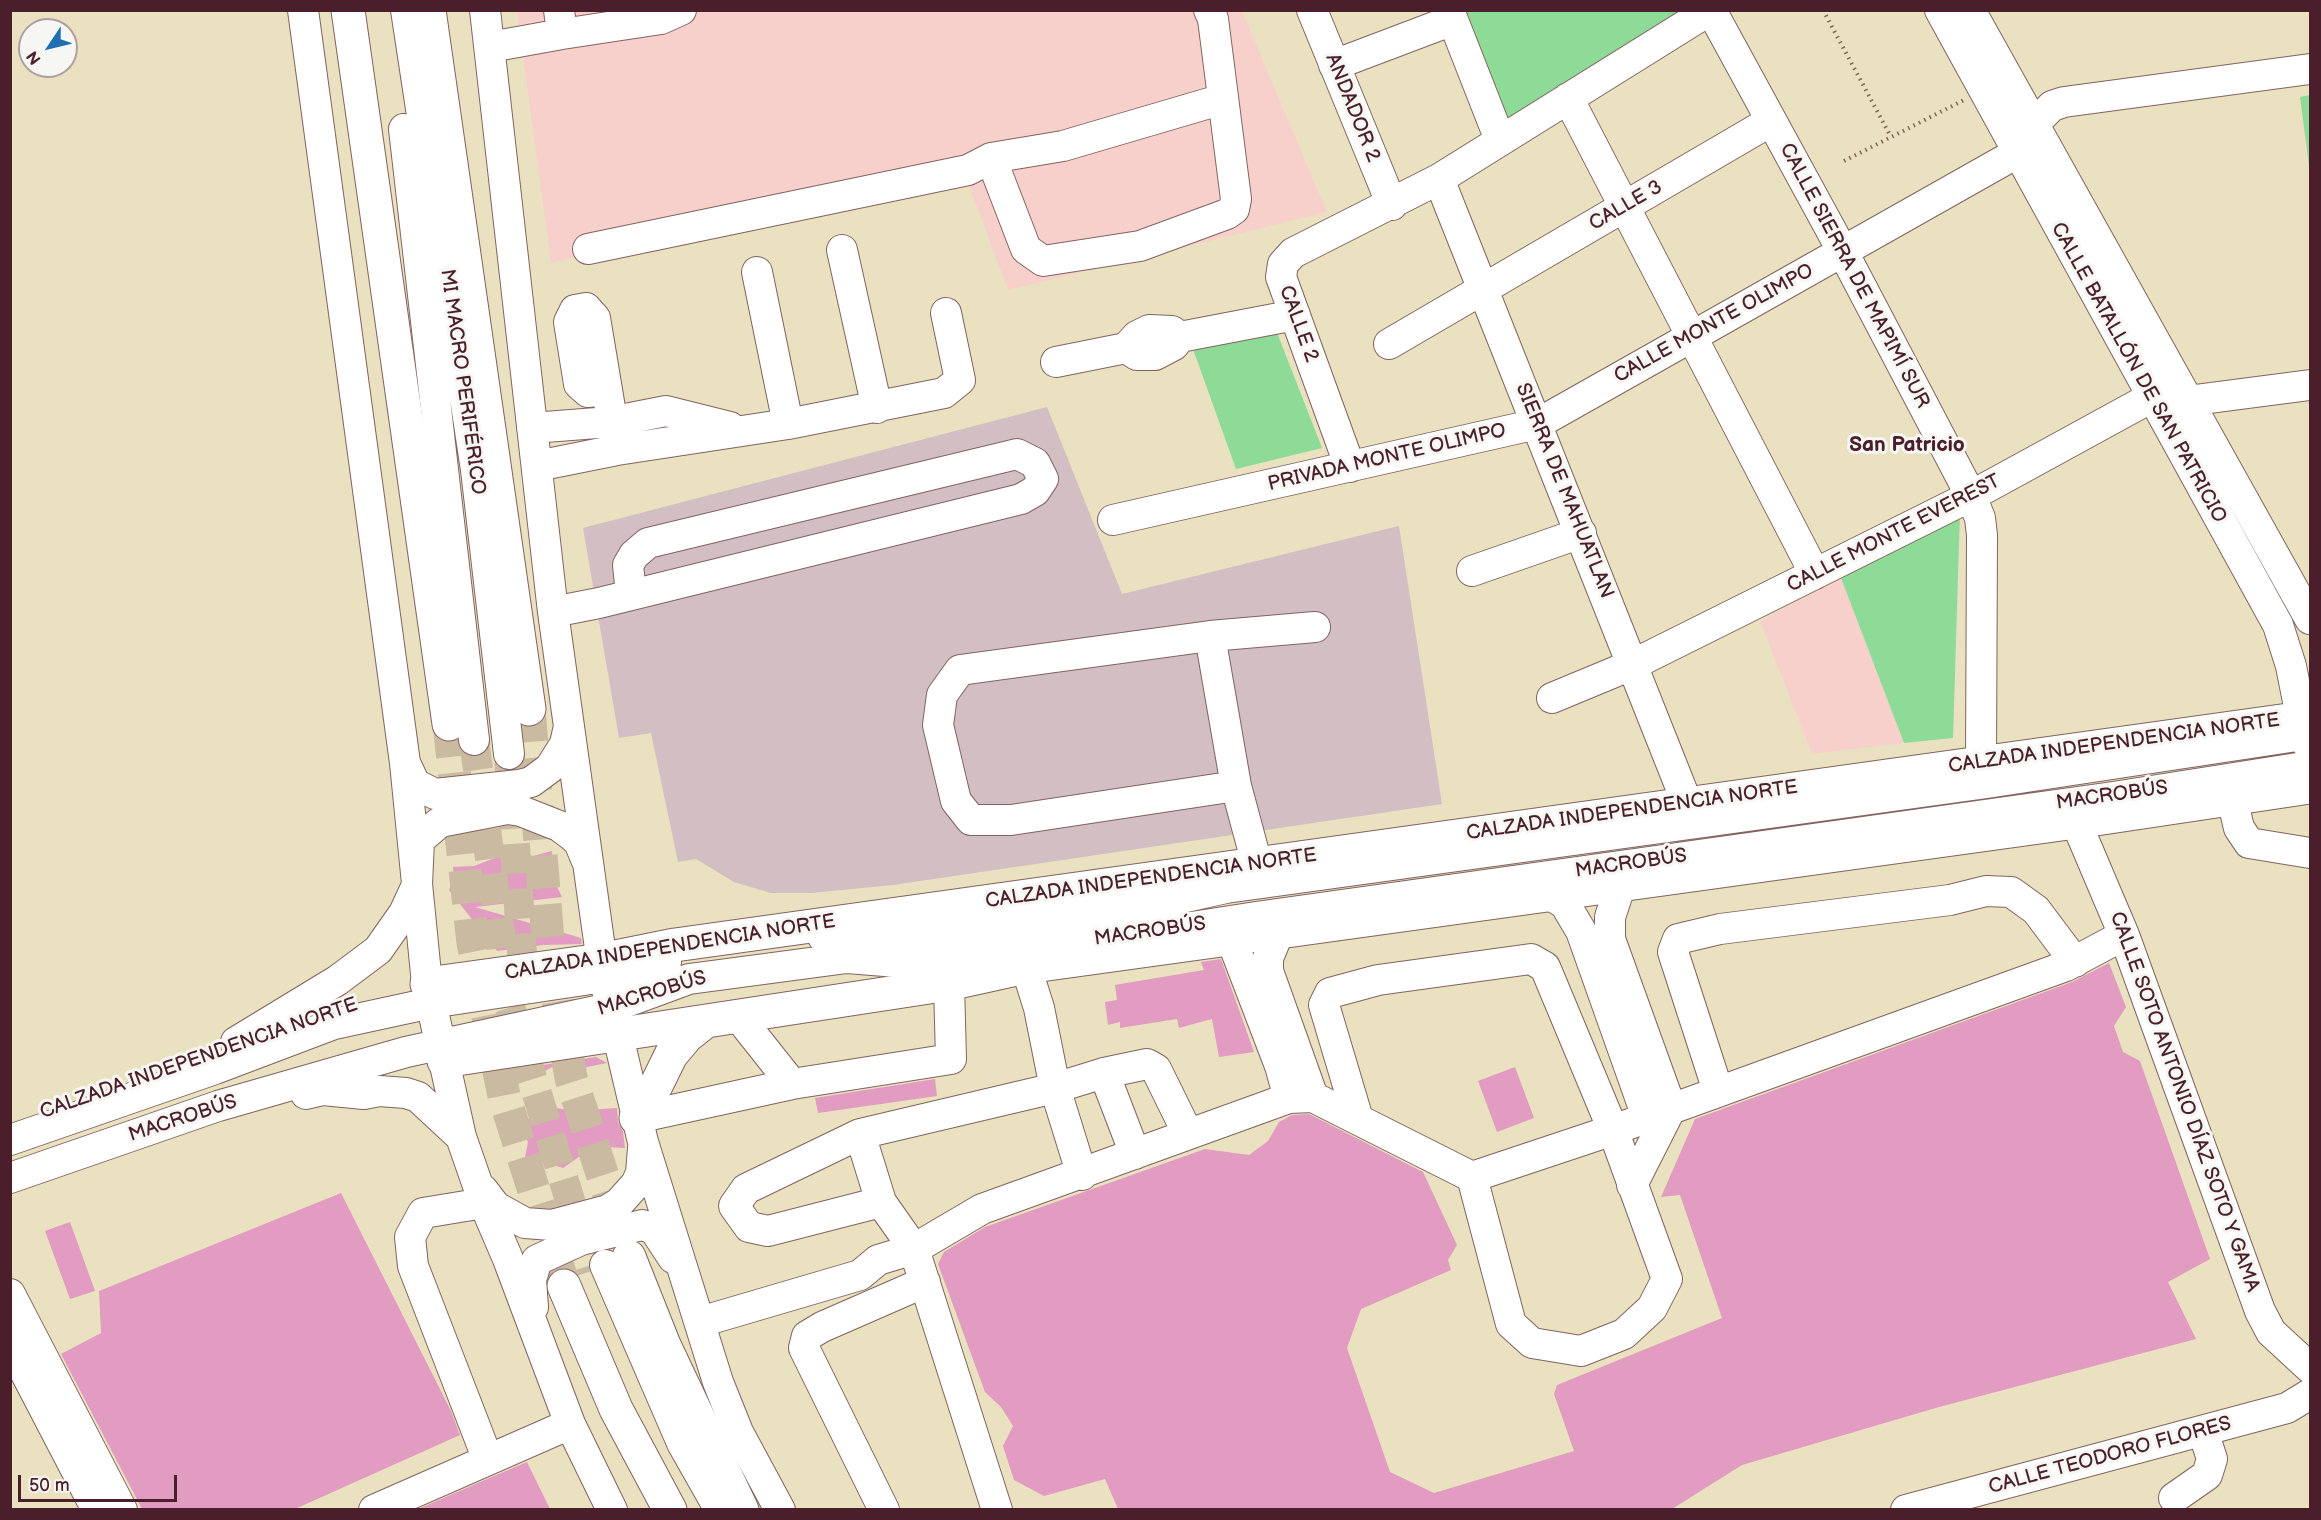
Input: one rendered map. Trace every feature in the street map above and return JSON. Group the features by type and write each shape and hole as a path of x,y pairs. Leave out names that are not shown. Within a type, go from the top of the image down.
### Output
{"main road":[{"path":"348,10 462,732"},
{"path":"429,10 529,709"},
{"path":"442,1053 613,1021 706,1021 950,984 1026,967 1231,938 1278,934 2232,798 2308,750"},
{"name":"CALZADA INDEPENDENCIA NORTE","path":"429,993 603,969 675,945 1981,763 2308,750"},
{"path":"640,1130 643,1112 671,1055 687,1036 706,1021"},
{"path":"609,1264 664,1345 742,1509"},
{"path":"564,1286 616,1409 670,1509"}],"street":[{"path":"303,10 405,763 429,993 461,1137 480,1192 570,1424 612,1509"},
{"name":"MI MACRO PERIFÉRICO","path":"385,10 405,132 462,732"},
{"name":"MI MACRO PERIFÉRICO","path":"406,10 476,470 509,754"},
{"path":"485,10 553,612 603,969 613,1021 640,1130 718,1382 738,1432 780,1509"},
{"path":"490,47 560,22 661,19 681,10"},
{"path":"991,158 1026,249 1043,261 1140,246 1227,214 1233,209 1236,199 1213,19 1209,10"},
{"name":"ANDADOR 2","path":"1312,10 1392,205"},
{"path":"1392,205 1439,179 1710,10"},
{"name":"CALLE SIERRA DE MAPIMÍ SUR","path":"1710,10 1843,252 1971,496 1980,518 1982,535 1981,763"},
{"name":"CALLE BATALLÓN DE SAN PATRICIO","path":"1940,10 2278,625 2291,666 2308,750"},
{"name":"CALLE BATALLÓN DE SAN PATRICIO","path":"1971,10 2310,619"},
{"path":"1334,65 1451,15 1500,140"},
{"path":"2017,153 2034,124 2052,106 2064,102 2310,69"},
{"path":"1568,98 1815,574"},
{"path":"588,249 968,170 991,158 1063,146 1223,99"},
{"name":"CALLE 3","path":"1389,344 1771,121"},
{"name":"CALLE MONTE OLIMPO","path":"1537,424 2017,153"},
{"name":"SIERRA DE MAHUATLAN","path":"1439,179 1481,290 1634,664 1687,803"},
{"name":"CALLE 2","path":"1350,467 1281,277 1283,264 1293,253 1392,205"},
{"path":"842,250 877,408"},
{"path":"757,272 788,424"},
{"path":"532,428 614,436 741,430 877,408 944,393 960,380 946,313"},
{"path":"1056,362 1126,348 1137,336 1149,330 1172,331 1180,337 1295,315"},
{"path":"2152,397 2187,401 2310,385"},
{"path":"606,390 614,436"},
{"name":"CALLE MONTE EVEREST","path":"1552,698 1634,664 1971,496 2152,397"},
{"name":"PRIVADA MONTE OLIMPO","path":"1113,520 1184,504 1191,493 1205,487 1220,485 1237,492 1537,424"},
{"path":"537,466 614,436"},
{"path":"553,612 631,594 1021,499 1035,490 1043,480 1035,463 1017,454 648,543 634,555 628,565 631,594"},
{"path":"1472,571 1581,533"},
{"path":"1236,786 1011,820 971,820 956,801 938,725 942,695 960,670 1210,636 1315,627"},
{"path":"1210,636 1236,786 1257,864"},
{"path":"405,763 415,784 435,794 519,785 531,782 550,768 565,744 569,726"},
{"name":"MACROBÚS","path":"603,969 843,934 907,937 1127,910 1226,888 1987,783 2308,750"},
{"name":"MACROBÚS","path":"613,1021 689,979 847,958 910,963 1134,936 2113,797 2308,750"},
{"path":"2232,798 2239,828 2249,843 2310,853"},
{"path":"236,1042 338,980 378,950 404,913 417,885 419,840 432,827 449,818 507,809 521,811 559,826 579,842 589,866"},
{"name":"CALLE SOTO ANTONIO DÍAZ SOTO Y GAMA","path":"2076,822 2124,935 2260,1311 2271,1332 2310,1368"},
{"path":"1621,884 1610,917 1610,939 1659,1112 1632,1185"},
{"path":"1718,1091 1674,952 1678,939 1720,929 1950,900 1986,891 2011,892 2036,910 2075,962"},
{"path":"1549,894 1565,904 1581,931 1659,1112"},
{"path":"1278,934 1268,958 1268,971 1301,1097"},
{"path":"695,1305 860,1275 878,1260 914,1249 982,1209 1082,1175 1188,1134 1301,1097 1358,1119 1472,1177 1613,1130 2075,962 2124,935"},
{"path":"1231,938 1269,1035 1301,1097"},
{"path":"1358,1119 1324,1005 1330,993 1378,980 1531,959 1545,967 1613,1130 1667,1279 1652,1308 1624,1334 1581,1351 1532,1343 1510,1324 1472,1177"},
{"path":"1026,967 1039,1008 1055,1088 1082,1175"},
{"path":"640,1130 792,1084 951,1059 950,984"},
{"name":"MACROBÚS","path":"10,1140 215,1069 334,1024 429,993"},
{"name":"CALZADA INDEPENDENCIA NORTE","path":"10,1122 236,1042 429,993"},
{"path":"738,1016 792,1084"},
{"name":"MACROBÚS","path":"10,1178 219,1106 406,1052 442,1053"},
{"path":"10,1194 306,1094 442,1053"},
{"path":"881,1202 768,1230 748,1227 734,1206 746,1189 860,1134 1147,1064 1156,1069 1188,1134"},
{"path":"1104,1073 1135,1154"},
{"path":"306,1094 323,1090 353,1094 379,1091 406,1093 418,1097 461,1137"},
{"path":"480,1192 496,1208 525,1223 552,1225 608,1210 629,1195 640,1173 640,1130"},
{"path":"860,1134 881,1202 914,1249 997,1509"},
{"path":"480,1192 423,1213 410,1237 413,1266 488,1460"},
{"path":"537,1335 531,1280 537,1260 581,1240 642,1224 654,1229 695,1305"},
{"path":"609,1264 627,1359 672,1451 704,1509"},
{"path":"609,1264 682,1443 720,1509"},
{"path":"884,1509 804,1348 807,1336 822,1327 925,1282"},
{"path":"10,1294 122,1509"},
{"path":"10,1343 97,1509"},
{"name":"CALLE TEODORO FLORES","path":"1906,1509 2287,1408 2310,1394"},
{"path":"374,1509 570,1424"},
{"path":"2174,1498 2207,1475 2212,1459 2203,1431"}],"path":[{"path":"1823,10 1891,137"},
{"path":"1844,161 1983,90"}],"shaded area":[{"path":"517,11 1242,11 1327,212 1008,290 961,164 551,263"},
{"path":"1047,407 1122,594 1399,526 1442,804 893,885 811,893 771,893 734,882 696,859 678,862 651,733 619,738 583,528"},
{"path":"1841,578 1904,743 1812,754 1760,621"}],"green space":[{"path":"1449,11 1710,11 1500,140"},
{"path":"2310,95 2310,173 2300,97"},
{"path":"1276,330 1322,448 1236,469 1193,349"},
{"path":"1960,512 1953,738 1904,743 1841,578"}],"building":[{"path":"513,851 533,856 552,851 551,874 562,897 475,907 581,938 582,944 543,945 497,951 449,890 454,879 453,867 474,866"},
{"path":"1221,959 1254,1052 1219,1057 1212,1019 1179,1028 1177,1019 1120,1028 1120,1022 1108,1025 1105,1002 1117,1000 1115,985 1204,970 1201,962"},
{"path":"2109,963 2126,1007 2114,1026 2123,1052 2140,1061 2210,1259 2168,1282 2196,1339 1939,1407 1742,1465 1672,1509 1118,1509 1105,1479 1044,1496 1014,1480 1003,1446 1013,1426 1001,1407 985,1392 938,1264 944,1252 985,1227 1205,1149 1249,1155 1268,1141 1279,1122 1292,1115 1309,1114 1423,1172 1457,1245 1448,1260 1451,1270 1361,1309 1347,1348 1390,1472 1434,1493 1574,1451 1554,1394 1557,1385 1722,1318 1680,1195 1661,1197 1695,1119 2072,982"},
{"path":"596,1057 607,1063 577,1069 567,1066 559,1071 552,1067 541,1073 531,1070 520,1073 510,1070"},
{"path":"1515,1067 1534,1118 1497,1132 1478,1081"},
{"path":"935,1079 937,1096 818,1113 815,1098"},
{"path":"552,1107 572,1111 617,1108 625,1148 606,1147 583,1154 563,1168 543,1162 523,1168 528,1142 516,1120 536,1118"},
{"path":"341,1193 451,1411 460,1435 295,1509 142,1509 61,1354 101,1333 99,1291"},
{"path":"70,1222 95,1291 70,1299 45,1231"},
{"path":"527,1462 550,1509 418,1509 494,1476"}],"tunnel":[{"path":"529,709 548,940 571,1078 622,1235"},
{"path":"449,724 473,943 504,1096 564,1286"},
{"path":"474,740 510,1007 592,1271"},
{"path":"509,754 523,968"}],"district":[{"name":"San Patricio","path":"1907,446"}]}
